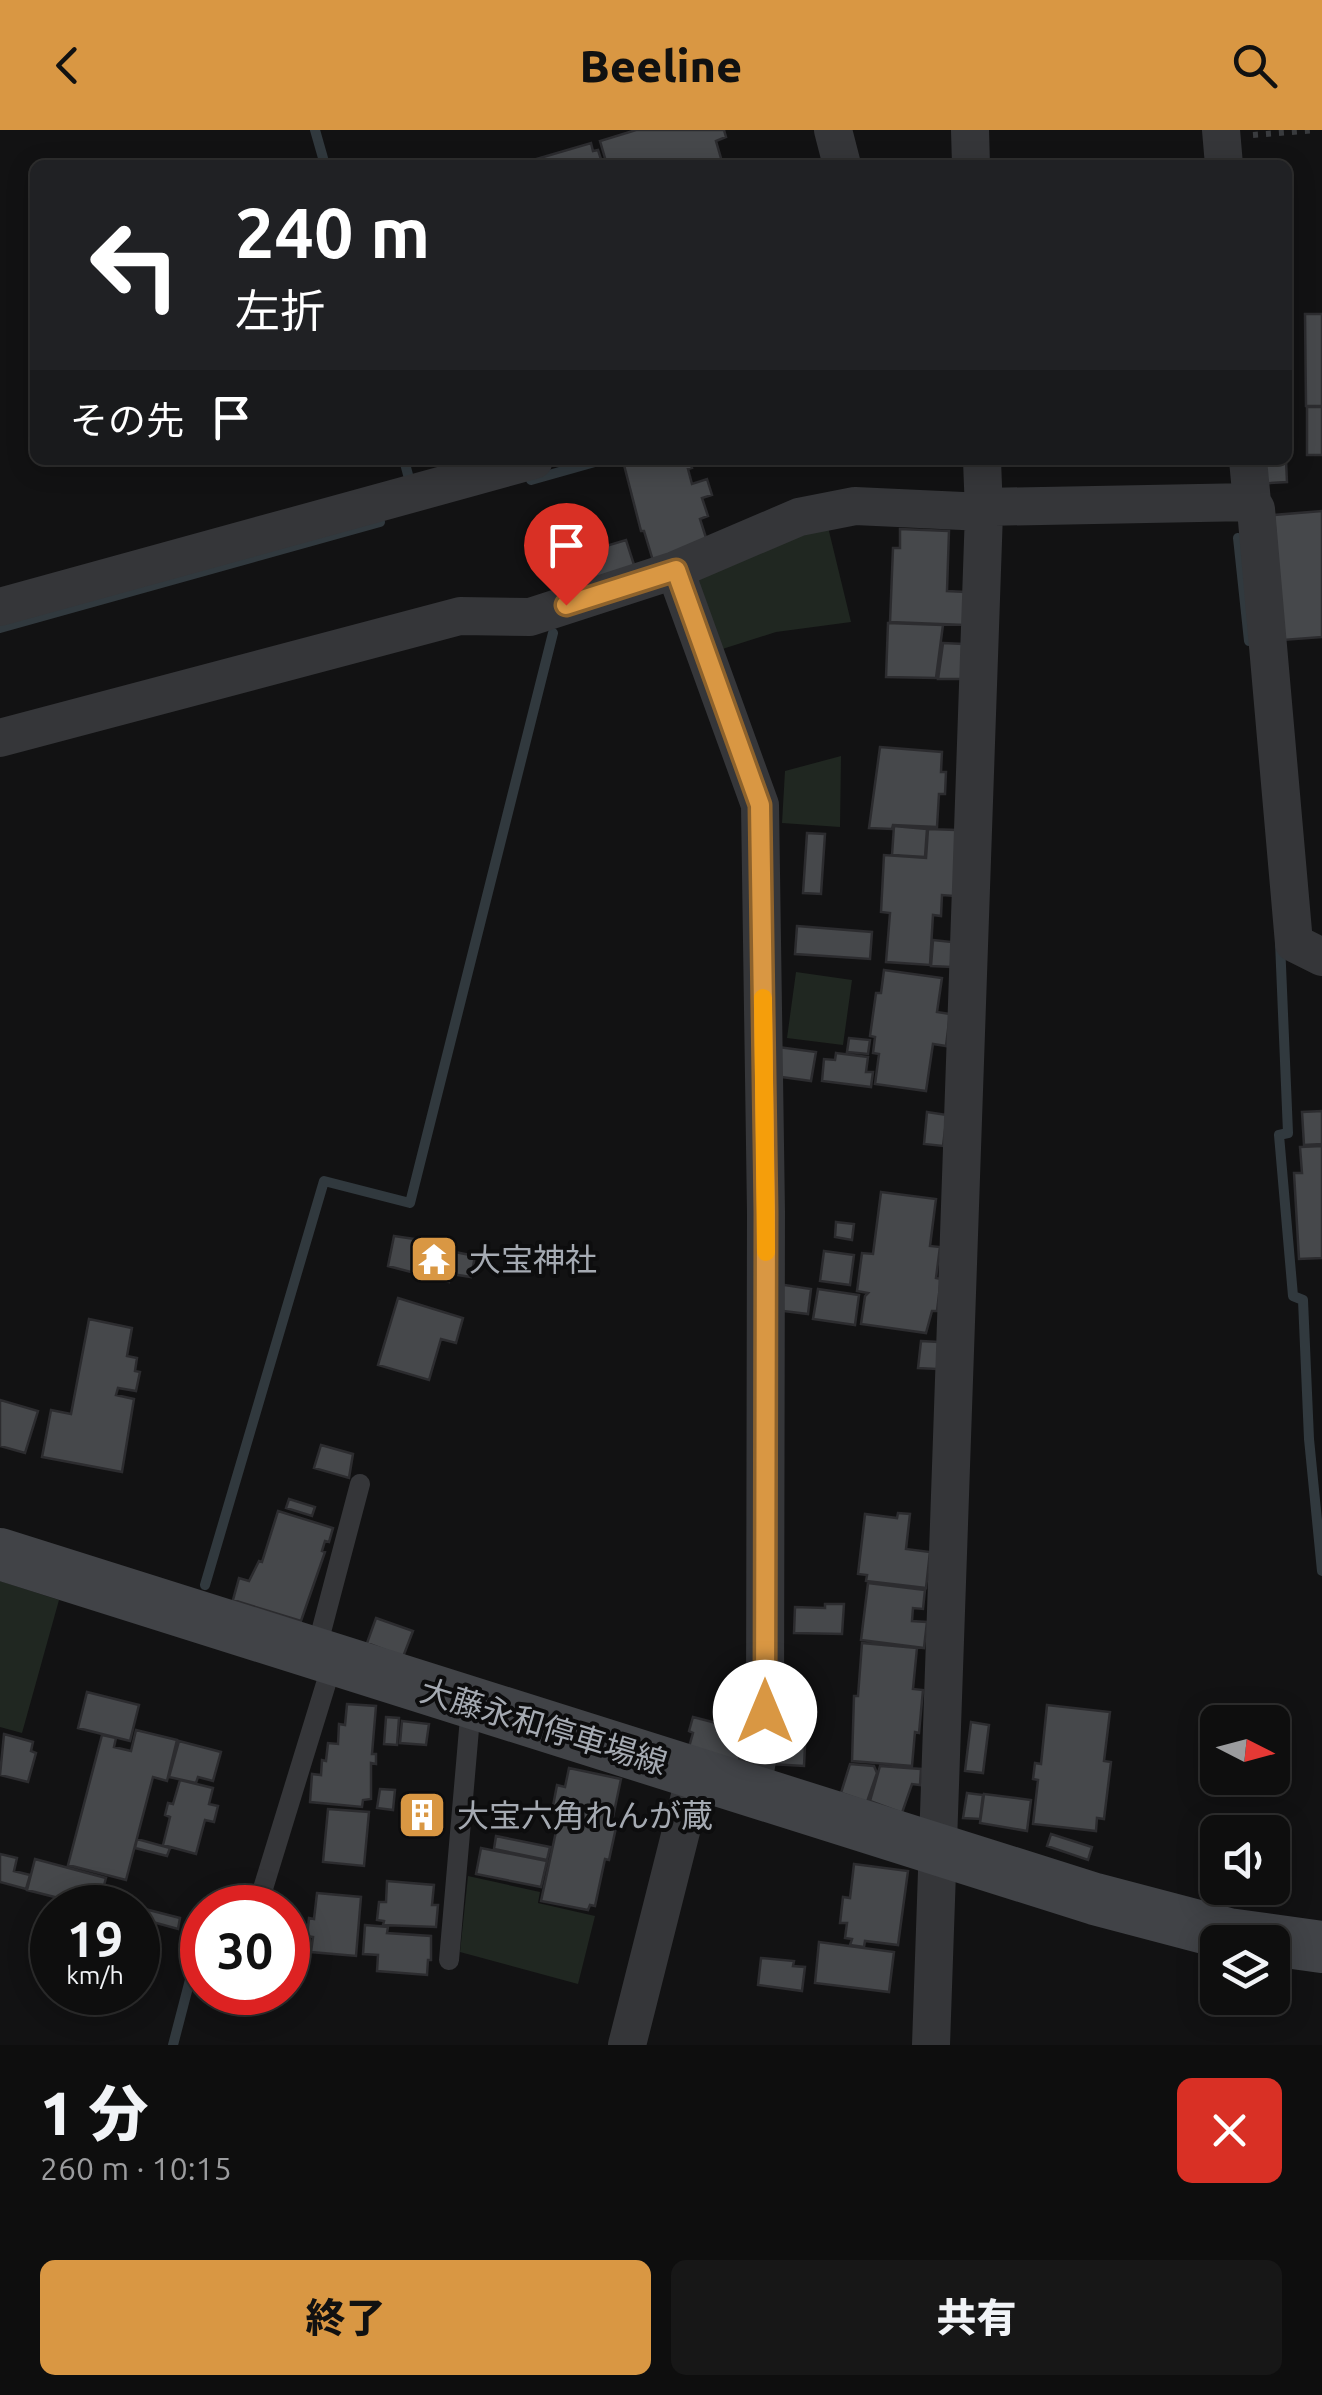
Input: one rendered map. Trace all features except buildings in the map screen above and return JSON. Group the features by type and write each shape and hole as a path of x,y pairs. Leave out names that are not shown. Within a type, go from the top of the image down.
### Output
{"main road":[{"name":"大藤永和停車場線","path":"0,1554 1095,1899 1228,1934 1322,1947"}],"street":[{"path":"833,130 841,160"},
{"path":"970,130 971,160"},
{"path":"0,607 516,465"},
{"path":"931,2045 984,510 982,465"},
{"path":"1248,465 1256,509 1294,943 1322,956"},
{"path":"0,738 460,616 530,616 676,570 799,517 856,506 984,510 1252,502"},
{"path":"676,570 760,805 766,1212 765,1712 752,1790"},
{"path":"627,2045 696,1772"}],"lane":[{"path":"263,1885 324,1657 360,1484"},
{"path":"449,1960 472,1704"}],"path":[{"path":"1222,144 1317,130"}],"shaded area":[{"path":"828,527 851,622 776,632 713,652 696,572 802,531"},
{"path":"841,756 840,827 782,823 785,771"},
{"path":"796,972 852,980 843,1045 787,1038"},
{"path":"0,1581 59,1600 22,1733 0,1727"},
{"path":"468,1876 540,1892 538,1903 595,1916 578,1984 460,1952"}],"waterway":[{"path":"315,130 324,160"},
{"path":"405,465 410,482"},
{"path":"531,480 584,465"},
{"path":"0,628 380,522"},
{"path":"1238,538 1249,641"},
{"path":"205,1585 324,1181 410,1203 553,633"},
{"path":"1280,942 1288,1133 1279,1135 1293,1296 1303,1300 1309,1439 1322,1571"},
{"path":"173,2045 181,2015"}],"slow traffic":[{"path":"763,998 766,1252"}],"place":[{"name":"大宝神社","path":"434,1259"},
{"name":"大宝六角れんが蔵","path":"422,1815"}],"route":[{"path":"566,605 676,570 760,805 766,1212 765,1712"}]}
